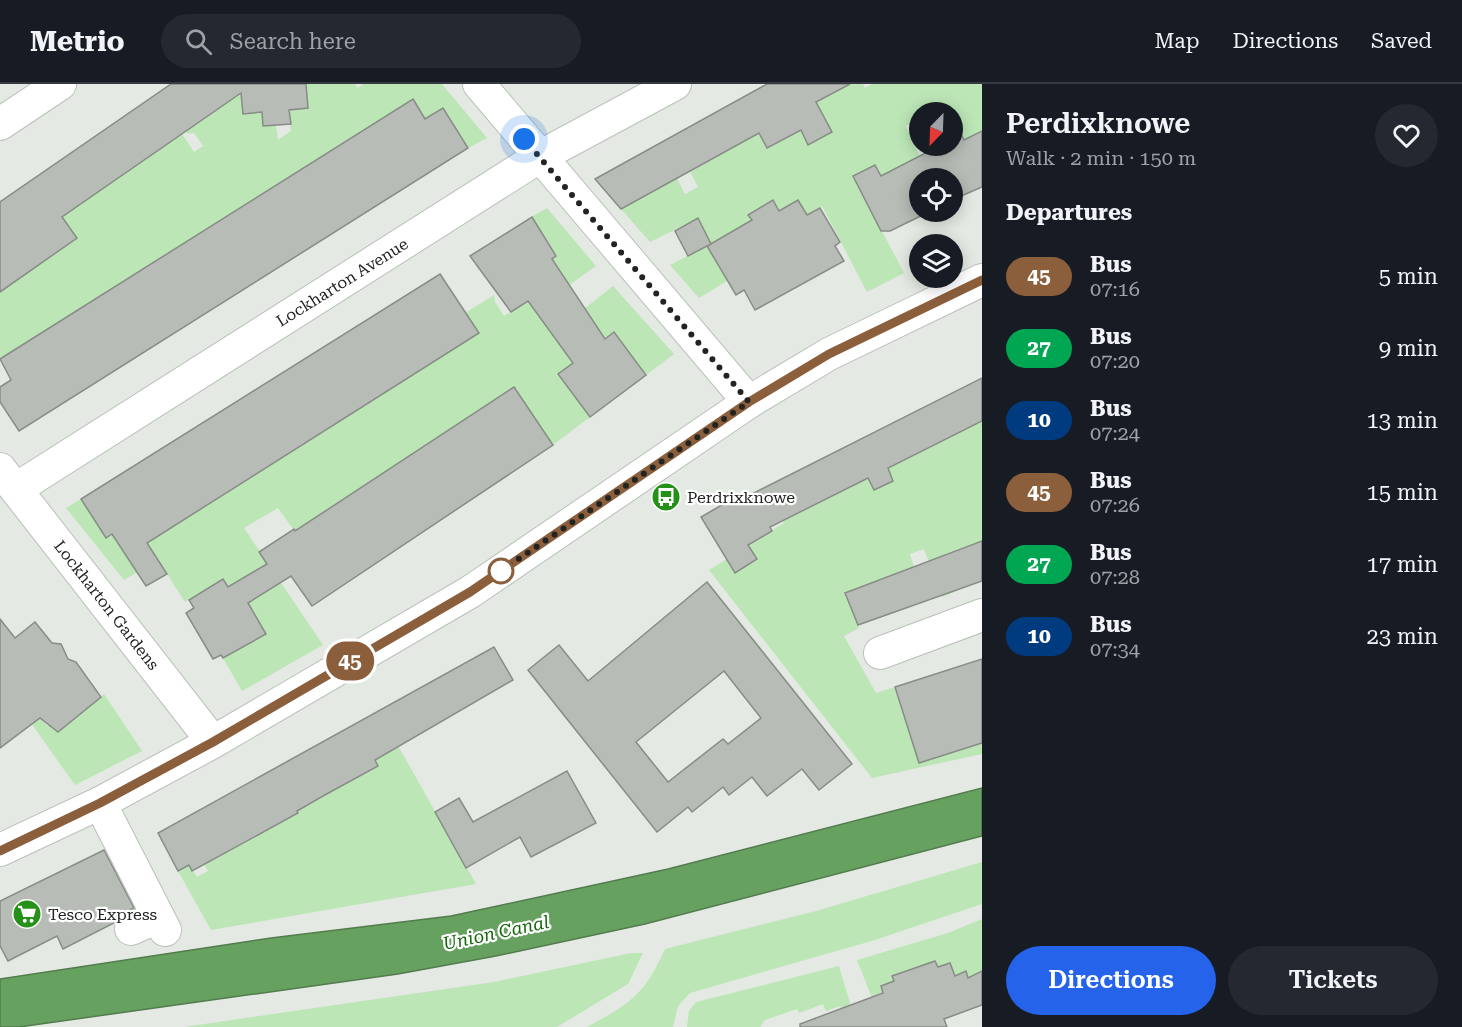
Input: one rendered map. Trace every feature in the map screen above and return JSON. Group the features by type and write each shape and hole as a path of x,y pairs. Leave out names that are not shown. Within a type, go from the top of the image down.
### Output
{"street":[{"path":"0,124 60,84"},
{"path":"479,84 749,402"},
{"name":"Lockharton Avenue","path":"8,479 539,157 675,84"},
{"path":"0,850 100,803 213,742 470,592 749,402 829,354 982,280"},
{"name":"Lockharton Gardens","path":"8,479 213,742"},
{"path":"880,653 982,615"},
{"path":"100,803 151,926"}],"shaded area":[{"path":"186,84 241,84 243,114 265,112 276,125 278,140 291,131 288,110 308,108 306,84 355,84 358,88 363,84 442,84 487,138 468,148 443,109 424,120 413,100 157,260 165,275 123,281 104,294 113,308 71,315 0,359 0,278 58,251 77,238 62,217 182,134 194,152 203,146 194,133 188,134 186,131 208,116"},
{"path":"850,84 863,84 865,88 872,84 982,84 982,131 963,141 963,102 909,102 909,124 906,126 909,133 909,156 920,157 881,176 875,165 853,176 904,273 867,292 822,206 807,215 798,200 779,211 773,200 748,214 751,220 735,230 735,276 699,298 670,265 710,244 691,222 650,242 621,209 677,178 685,194 698,187 690,172 706,163 688,129 700,120 719,155 759,133 767,148 781,141 793,116 809,144 832,132 816,102"},
{"path":"547,208 596,266 547,301 577,360 558,374 590,417 553,445 514,387 453,427 306,547 278,508 244,528 323,645 242,691 223,658 266,633 236,583 228,587 223,580 185,602 158,560 124,580 66,508 81,499 106,538 112,534 126,556 210,503 203,491 457,318 494,295 495,302 504,316 525,304 516,290 537,268 556,256 531,217"},
{"path":"613,286 674,354 646,375 614,332 595,346 574,317"},
{"path":"982,421 982,541 945,554 959,590 942,597 924,549 910,554 914,567 846,592 859,628 844,636 876,693 962,665 982,728 982,754 872,778 709,570 727,559 736,573 757,559 748,545 784,523 766,486 776,482 794,515 868,478 874,490 893,481 888,468"},
{"path":"0,668 47,726 51,724 57,732 104,694 142,751 75,785 14,699"},
{"path":"379,712 476,884 211,930 178,871 189,865 197,877 208,871 201,858 234,848 282,822 282,811 297,811 307,798 311,804 323,797 320,790 378,766 375,760 390,752 370,717"},
{"path":"982,862 982,904 875,940 690,993 678,1006 673,1027 587,1027 635,996 650,977 665,949 816,911"},
{"path":"982,919 982,972 968,978 965,972 955,976 950,963 938,967 935,961 892,976 894,981 883,993 872,998 857,960 948,933"},
{"path":"631,953 643,953 628,984 557,1027 184,1027 494,982"},
{"path":"839,966 852,1010 843,1013 840,1006 826,1011 823,1004 799,1013 797,1009 765,1020 760,1027 687,1027 689,1011 696,1002"}],"water":[{"name":"Union Canal","path":"982,788 982,836 645,924 496,956 398,974 19,1027 0,1027 0,979 271,938 451,916 668,869"}],"building":[{"path":"171,84 306,84 308,108 289,110 291,124 263,126 262,112 243,114 241,93 62,217 77,238 0,292 0,202"},
{"path":"767,84 850,84 816,102 832,132 808,145 801,130 767,148 759,133 621,209 595,179"},
{"path":"413,99 425,119 443,108 468,148 19,431 0,402 0,387 11,380 0,359"},
{"path":"982,131 982,187 963,195 963,168 909,168 909,222 890,231 881,231 853,176 875,165 881,176 920,156 963,156 963,138 964,140"},
{"path":"773,200 779,211 798,200 807,215 820,208 840,242 835,246 844,261 755,310 744,290 736,295 707,246 752,220 748,215"},
{"path":"532,217 556,256 552,259 605,339 614,332 646,375 590,417 558,374 573,363 528,301 511,312 470,256"},
{"path":"698,218 711,244 688,256 675,231"},
{"path":"440,274 479,333 147,543 167,574 146,586 112,534 106,538 81,499"},
{"path":"982,378 982,421 888,468 893,481 874,490 868,478 770,527 772,531 748,545 757,559 735,573 701,517 739,495 742,499"},
{"path":"514,387 553,445 312,606 291,576 248,603 266,634 223,658 221,655 213,659 186,613 194,608 189,600 223,579 228,587 267,564 259,552 294,529 295,531"},
{"path":"982,541 982,581 858,625 845,593"},
{"path":"707,582 852,764 819,790 802,769 767,796 752,777 729,795 723,787 692,812 688,807 657,832 528,670 559,645 588,681","holes":["724,671 761,718 728,744 723,739 668,782 636,742"]},
{"path":"0,619 15,638 35,622 52,643 61,644 68,659 76,662 101,697 58,732 40,718 0,748"},
{"path":"494,647 513,680 375,760 378,766 297,811 298,813 192,871 189,865 178,871 158,833"},
{"path":"982,659 982,743 919,763 895,687"},
{"path":"567,771 596,823 531,857 520,837 466,868 435,812 459,798 473,822"},
{"path":"104,850 134,908 123,913 114,923 63,949 57,936 8,961 0,946 0,901"},
{"path":"935,961 938,967 950,963 955,976 966,971 968,978 982,971 982,1005 944,1019 947,1027 800,1027 800,1024 883,993 881,986 894,981 892,976"}],"bus line":[{"name":"45","path":"0,851 100,803 213,742 470,592 749,402 829,354 982,280"}],"place":[{"name":"Perdrixknowe","path":"666,497"},
{"name":"Tesco Express","path":"27,914"}],"route":[{"path":"501,571 749,402 524,139"}]}
